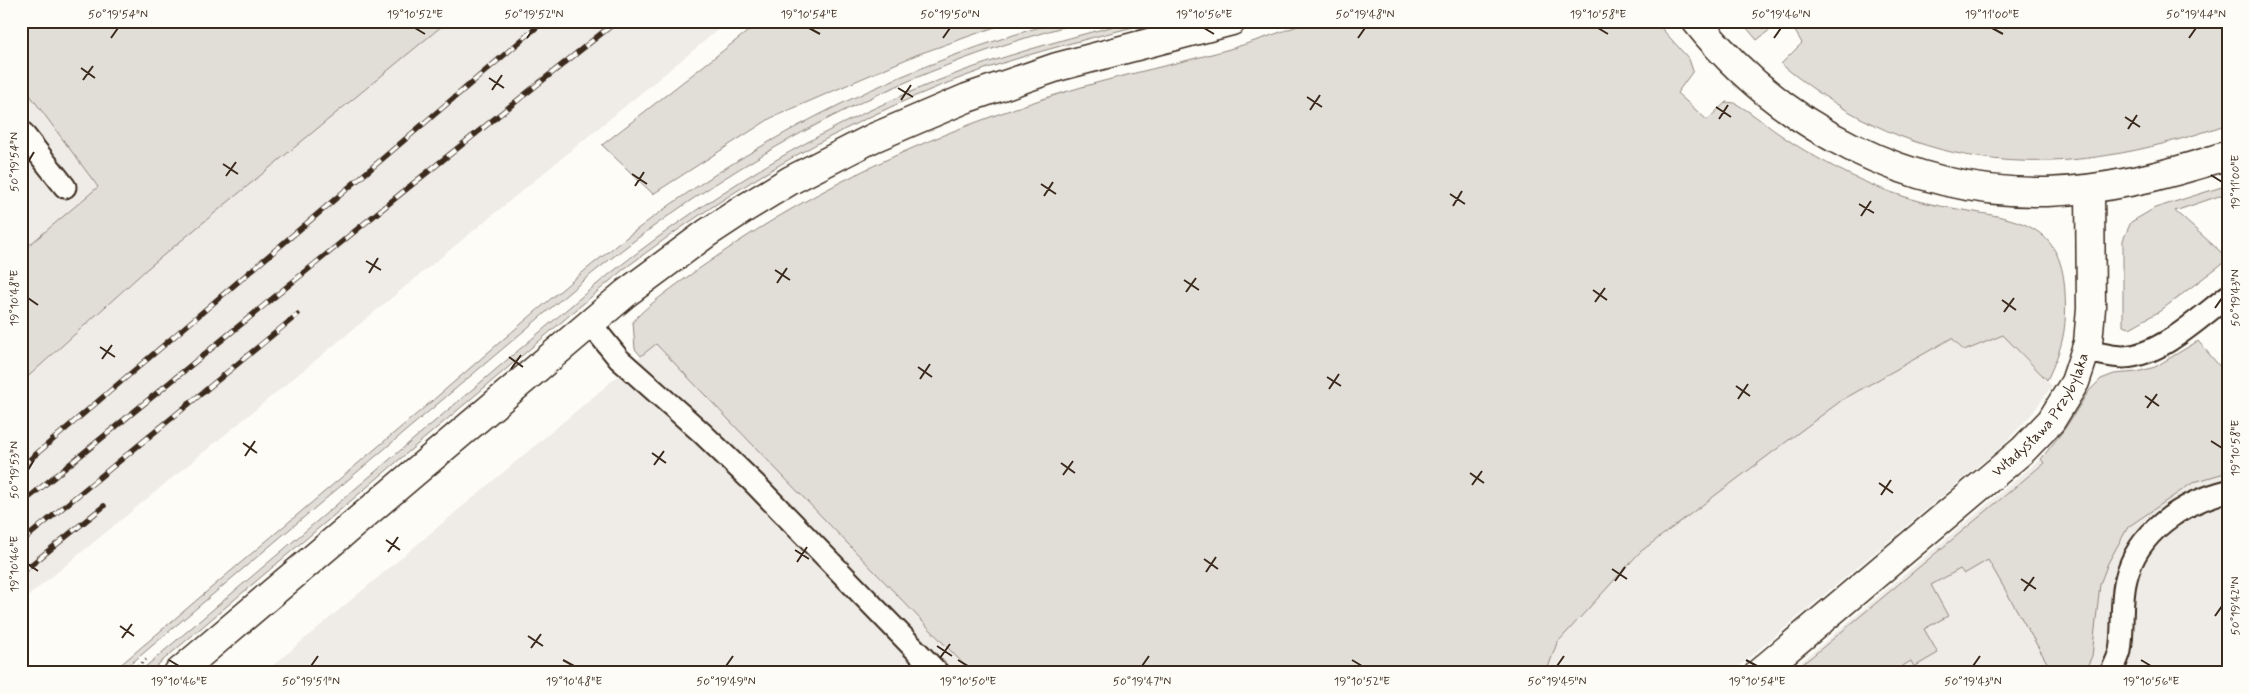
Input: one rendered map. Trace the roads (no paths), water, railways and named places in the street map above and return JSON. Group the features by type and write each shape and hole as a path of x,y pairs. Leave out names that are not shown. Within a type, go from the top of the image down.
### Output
{"street":[{"path":"178,673 626,293 707,233 791,180 921,116 1013,81 1232,21"},
{"path":"1696,21 1732,61 1774,98 1820,130 1871,157 1932,178 1981,188 2028,192 2090,189 2162,175 2228,154"},
{"name":"Władysława Przybylaka","path":"1759,673 2034,440 2051,421 2074,382 2086,351 2091,308 2090,189"}],"lane":[{"path":"21,131 65,187"},
{"path":"2086,351 2118,357 2146,352 2174,336 2228,296"},
{"path":"590,323 619,359 701,432 755,484 938,673"},
{"path":"2111,673 2120,652 2126,579 2134,556 2148,536 2166,520 2214,494 2228,491"}],"railway":[{"path":"21,467 544,21"},
{"path":"21,504 409,187 617,21"},
{"path":"21,542 297,315"},
{"path":"21,573 104,506"}]}
